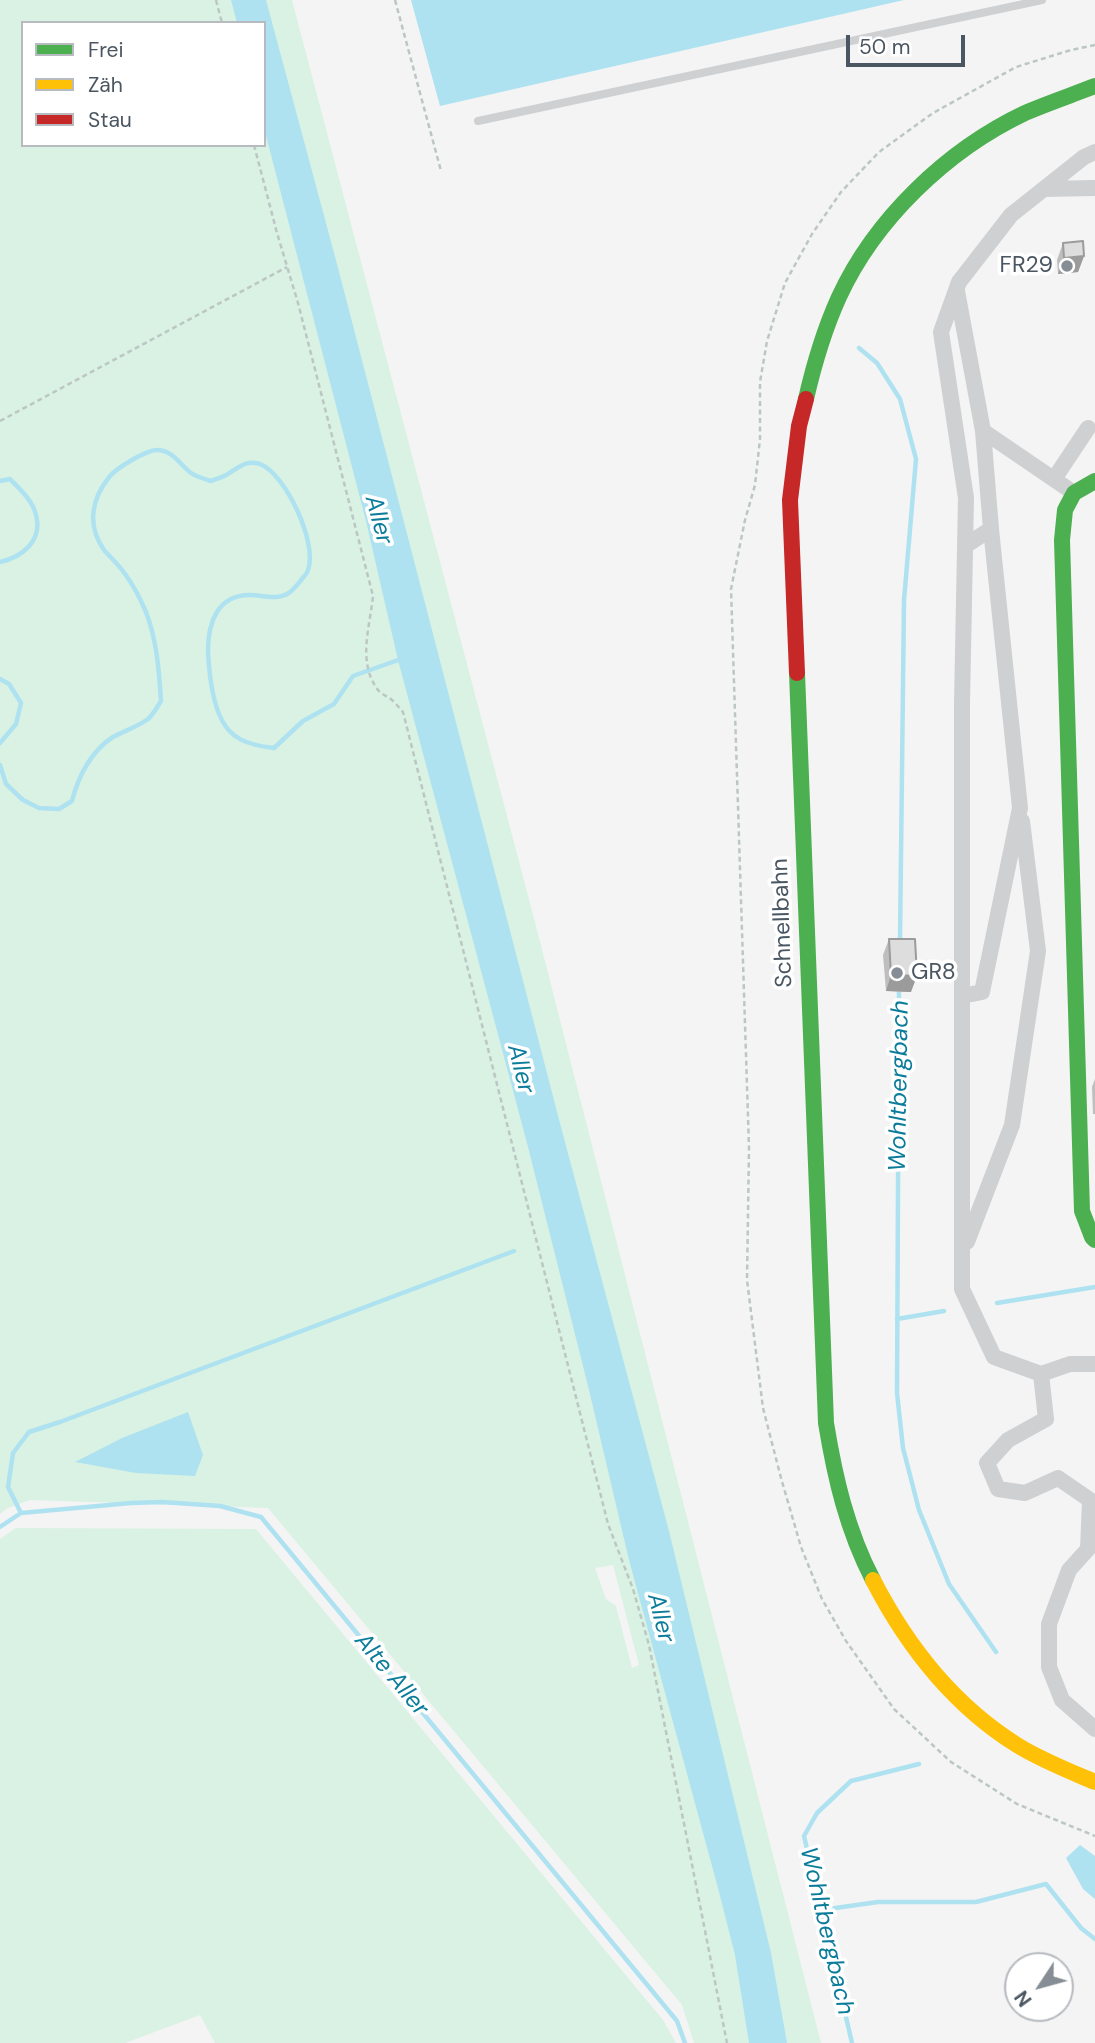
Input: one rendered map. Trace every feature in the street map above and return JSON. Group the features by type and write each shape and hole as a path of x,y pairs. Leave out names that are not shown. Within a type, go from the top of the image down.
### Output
{"street":[{"name":"Schnellbahn","path":"1095,86 1060,97 1007,121 960,150 919,184 881,227 850,274 813,366 796,443 790,500 825,1423 836,1479 853,1535 877,1591 911,1643 939,1679 967,1708 1017,1745 1095,1782"},
{"path":"1095,152 1084,157 1011,215 959,282 941,332 966,498 962,703 962,1289 994,1357 1041,1374 1070,1364 1095,1364"},
{"path":"1044,189 1095,188"},
{"path":"957,289 983,431 1020,808 1038,951 1012,1125 962,1254"},
{"path":"1054,479 1088,428"},
{"path":"983,431 1074,493"},
{"path":"1095,481 1074,493 1065,510 1062,540 1082,1211 1095,1240"},
{"path":"965,547 991,529"},
{"path":"962,996 982,992 1020,808"},
{"path":"1041,1374 1046,1419 1008,1440 987,1463 998,1489 1025,1493 1058,1478 1092,1500 1092,1545 1069,1570 1049,1624 1049,1667 1062,1700 1095,1729"}],"lane":[{"path":"478,121 1042,0"}],"path":[{"path":"216,0 221,21"},
{"path":"395,0 441,171"},
{"path":"255,147 302,316 373,596 366,661 379,691 391,698 403,712 608,1524 633,1590 649,1646 727,2043"},
{"path":"0,421 287,267"}],"green space":[{"path":"0,0 292,0 536,926 821,2043 694,2043 682,2005 268,1508 30,1500 0,1514","holes":["613,1565 639,1665 632,1668 616,1606 606,1599 595,1568"]},
{"path":"16,1528 256,1529 663,2020 676,2043 215,2043 200,2015 125,2043 0,2043 0,1539"}],"water":[{"name":"Aller","path":"231,0 266,0 669,1531 771,1953 787,2043 749,2043 735,1955 629,1560 527,1143 398,660 366,521 266,136 266,21 236,21"},
{"path":"411,0 904,0 440,106"},
{"path":"188,1412 203,1455 195,1476 136,1473 75,1462 122,1438"},
{"path":"1080,1845 1095,1856 1095,1899 1083,1889 1066,1858"}],"building":[{"path":"1083,241 1084,256 1064,258 1063,243"},
{"path":"889,939 915,939 917,976 891,975"}],"waterway":[{"name":"Wohltbergbach","path":"859,348 877,363 900,399 916,459 904,600 900,941"},
{"path":"0,765 6,784 23,800 39,808 59,809 72,801 82,774 98,750 113,737 148,719 161,701 155,645 146,612 137,592 98,540 93,521 95,502 110,476 132,460 152,451 168,452 191,473 211,481 246,464 260,464 280,481 298,511 304,528 310,558 308,570 293,589 279,597 239,596 222,605 213,621 208,651 212,691 228,730 248,743 274,748 303,721 334,704 353,676 401,659"},
{"path":"0,481 10,479 22,491 34,510 37,524 36,533 29,546 16,556 0,562"},
{"path":"0,679 9,684 21,703 16,724 0,743"},
{"name":"Wohltbergbach","path":"899,989 897,1393 903,1448 919,1510 949,1584 996,1652"},
{"path":"21,1513 8,1487 13,1453 29,1432 514,1251"},
{"path":"997,1303 1095,1287"},
{"path":"897,1319 944,1311"},
{"name":"Alte Aller","path":"0,1527 21,1513 131,1503 220,1506 261,1517 677,2021 685,2043"},
{"name":"Wohltbergbach","path":"852,2043 804,1836 817,1813 851,1781 919,1764"},
{"path":"821,1910 878,1902 976,1902 1046,1884 1081,1928 1095,1939"}],"traffic: fast":[{"path":"806,399 820,347 839,297 854,268 893,214 941,167 996,128 1025,113 1095,86"},
{"path":"1095,481 1074,493 1065,510 1062,540 1082,1211 1095,1240"},
{"path":"797,673 826,1423 843,1503 873,1580"}],"traffic: slow":[{"path":"873,1580 917,1651 952,1693 972,1712 1026,1750 1095,1782"}],"traffic: jam":[{"path":"797,673 790,500 799,426 806,399"}],"place":[{"name":"FR29","path":"1067,266"},
{"name":"GR8","path":"897,973"}]}
